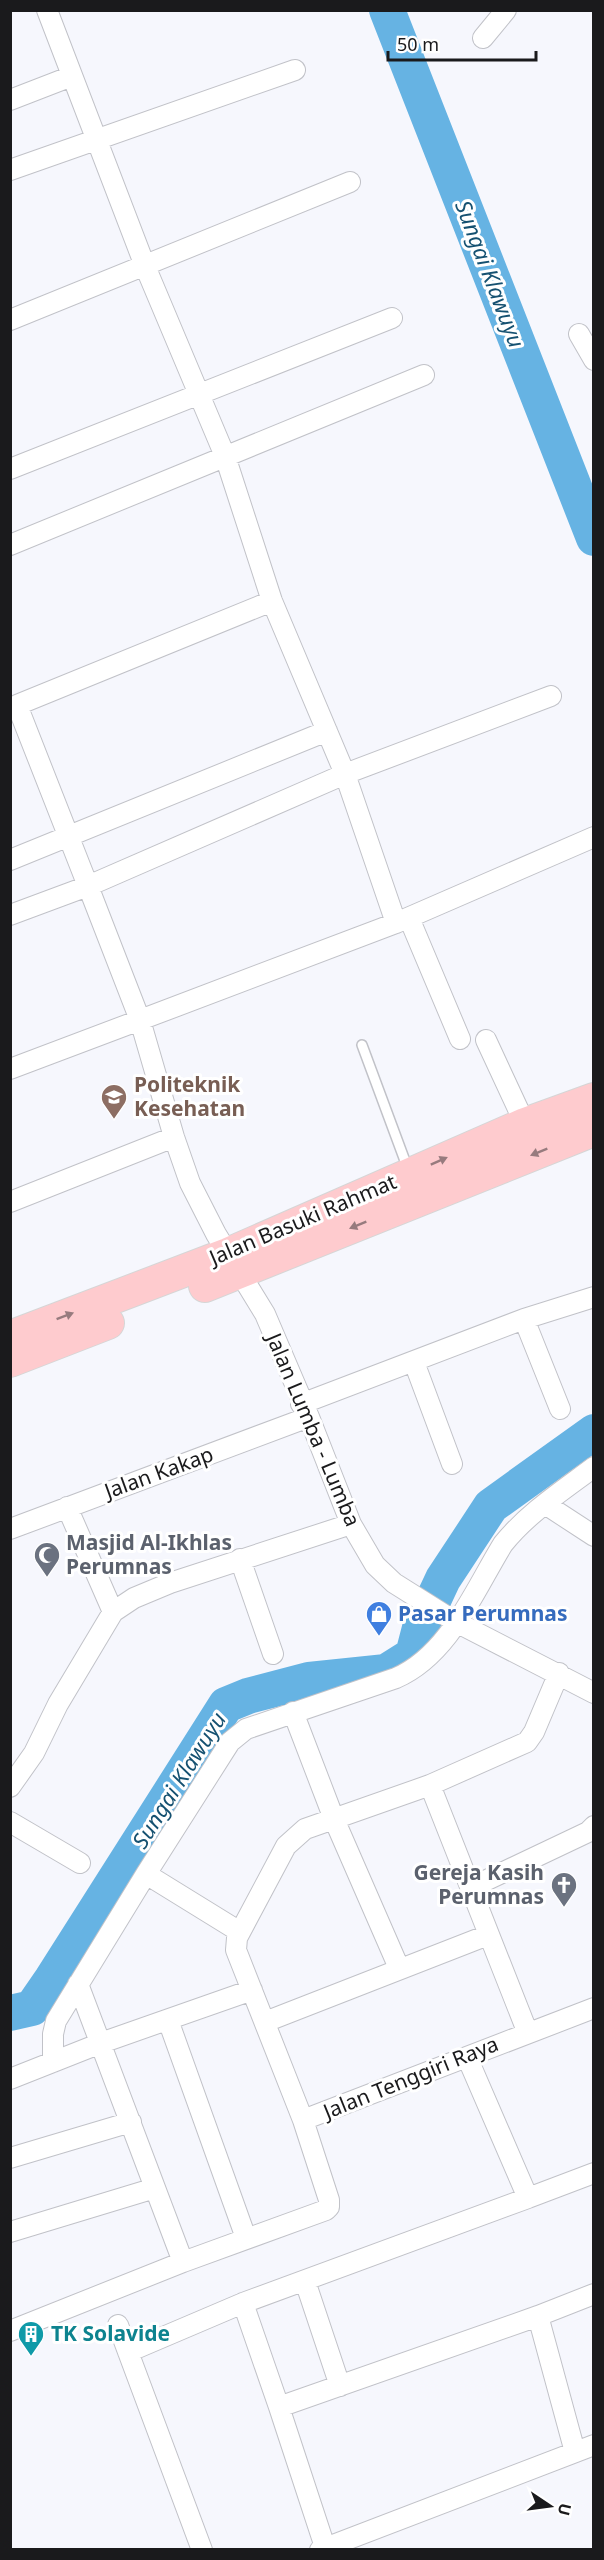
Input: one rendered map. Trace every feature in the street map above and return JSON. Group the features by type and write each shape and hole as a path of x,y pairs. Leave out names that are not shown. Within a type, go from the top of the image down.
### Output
{"highway":[{"name":"Jalan Basuki Rahmat","path":"10,1361 234,1264 410,1174 525,1124 594,1099"},
{"name":"Jalan Basuki Rahmat","path":"10,1337 234,1264 594,1130"}],"street":[{"path":"47,10 145,266 225,456 272,601 345,774 402,920 460,1039"},
{"path":"483,38 506,10"},
{"path":"10,170 295,70"},
{"path":"10,100 72,76"},
{"path":"10,320 350,182"},
{"path":"10,469 392,318"},
{"path":"579,334 594,360"},
{"path":"10,545 424,375"},
{"path":"12,701 272,601"},
{"path":"10,915 88,886 345,774 551,696"},
{"name":"Jalan Lumba - Lumba","path":"12,701 69,838 140,1020 174,1137 190,1183 264,1314 351,1524 375,1565 394,1583 453,1620 594,1693"},
{"path":"10,860 69,838 327,731"},
{"path":"10,1069 402,920 594,837"},
{"path":"486,1040 525,1124"},
{"path":"10,1202 174,1137"},
{"name":"Jalan Kakap","path":"10,1529 305,1411 414,1362 524,1319 594,1297"},
{"path":"524,1319 560,1410"},
{"path":"414,1362 452,1464"},
{"path":"53,2062 54,2028 78,1984 230,1743 246,1729 396,1678 414,1669 438,1648 453,1620 502,1544 545,1504 594,1467"},
{"path":"545,1504 594,1536"},
{"path":"67,1507 113,1612"},
{"path":"10,1787 34,1753 58,1704 113,1612 134,1598 240,1559 351,1524"},
{"path":"240,1559 273,1654"},
{"path":"303,2120 236,1950 240,1932 286,1846 304,1829 430,1785 527,1742 534,1732 559,1673"},
{"path":"293,1712 334,1819 399,1968"},
{"path":"430,1785 527,2031"},
{"path":"10,1821 80,1863"},
{"path":"470,1888 561,1845 593,1827"},
{"path":"146,1874 240,1932"},
{"path":"265,2022 488,1935"},
{"path":"78,1984 183,2262"},
{"path":"10,2079 101,2043 252,1990"},
{"name":"Jalan Tenggiri Raya","path":"10,2331 329,2207 329,2200 303,2120 467,2057 527,2031 594,2008"},
{"path":"168,2020 246,2238"},
{"path":"467,2057 528,2198"},
{"path":"10,2158 131,2122"},
{"path":"128,2352 243,2303 594,2173"},
{"path":"10,2232 155,2188"},
{"path":"305,2281 340,2386"},
{"path":"279,2407 594,2294"},
{"path":"243,2303 279,2407 322,2548 584,2449 538,2316"},
{"path":"118,2325 202,2550"}],"lane":[{"path":"362,1045 410,1174"}],"waterway":[{"name":"Sungai Klawuyu","path":"387,10 594,538"},
{"name":"Sungai Klawuyu","path":"10,2013 32,2008 226,1705 248,1696 309,1680 386,1672 413,1655 420,1628 443,1579 491,1506 594,1432"}],"place":[{"name":"Politeknik Kesehatan","path":"114,1120"},
{"name":"Masjid Al-Ikhlas Perumnas","path":"47,1578"},
{"name":"Pasar Perumnas","path":"379,1637"},
{"name":"Gereja Kasih Perumnas","path":"564,1908"},
{"name":"TK Solavide","path":"31,2357"}]}
